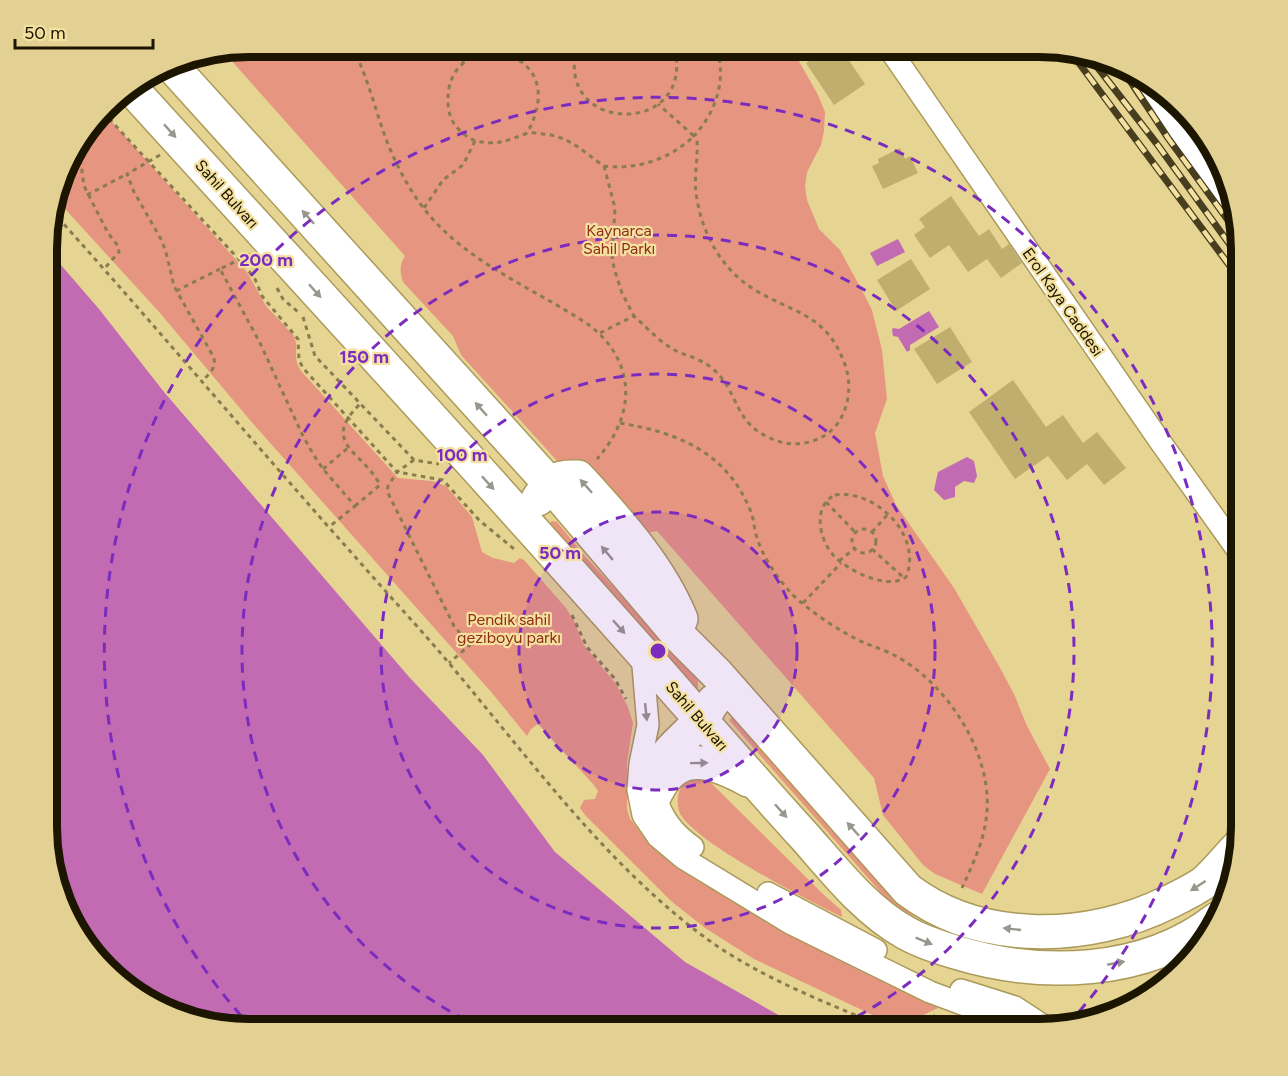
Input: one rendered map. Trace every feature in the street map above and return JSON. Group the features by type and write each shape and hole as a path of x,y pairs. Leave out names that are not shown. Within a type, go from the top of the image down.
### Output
{"highway":[{"path":"177,72 564,480 678,635 722,680 908,890 938,910 964,921 1045,932 1074,930 1132,918 1155,909 1204,882 1228,857"},
{"name":"Sahil Bulvarı","path":"136,94 642,653 758,786 875,911 891,924 928,943 974,958 1027,966 1062,968 1112,964 1142,957 1165,948 1203,927"},
{"path":"523,521 564,480"},
{"path":"655,795 656,777 663,758 701,720 715,699 722,680"},
{"path":"655,795 664,779 673,770 695,761 721,766 758,786"}],"street":[{"name":"Erol Kaya Caddesi","path":"895,57 1231,541"},
{"path":"1159,100 1215,174"},
{"path":"642,653 648,725 639,764 638,790 643,815 658,837 683,858 790,922 930,992 1005,1019"},
{"path":"655,795 663,819 672,831 762,890 829,927 923,974 955,988 1015,1007 1027,1019"}],"path":[{"path":"358,57 391,153 424,208 446,231 476,255 600,333 617,354 625,378 625,397 620,423 603,452 564,480"},
{"path":"463,57 463,63"},
{"path":"473,57 457,70 449,86 448,111 461,133 475,141 496,144 513,140 527,133 547,134 565,138 585,150 604,166 622,167 654,162 678,149 707,121 716,101 719,87 719,57"},
{"path":"511,57 519,61 534,77 539,95 536,115 527,133"},
{"path":"574,57 575,76 581,91 590,102 602,110 628,116 642,113 665,98 677,73 676,57"},
{"path":"604,166 615,216 614,268 622,293 634,316 669,347 703,361 719,374 743,418 768,437 780,443 808,443 835,427 847,404 849,383 844,363 830,335 808,316 741,281 719,254 708,237 696,192 697,142 694,135 658,104"},
{"path":"109,119 239,259 255,279 262,296 298,339 299,360 303,368 397,472 387,492 454,626 470,645 449,663"},
{"path":"424,208 442,180 463,165 475,141"},
{"path":"87,195 165,152"},
{"path":"80,160 81,176 87,195 118,246 119,252 104,269"},
{"path":"126,174 162,241 176,291 214,358 215,364 212,371 202,381"},
{"path":"60,220 449,663 566,804 632,874 673,913 706,939 751,966 865,1019"},
{"path":"176,291 254,252"},
{"path":"220,269 260,343 302,434 323,470 355,506"},
{"path":"600,333 634,316"},
{"path":"360,404 348,416 343,428 344,440 380,482 379,486"},
{"path":"620,423 679,438 698,447 726,469 743,494 752,514 758,542 782,581 803,603 831,625 851,637 894,655 917,670 956,711 981,764 987,798 983,833 962,888"},
{"path":"323,470 349,447"},
{"path":"379,486 388,488"},
{"path":"329,527 379,486"},
{"path":"835,495 854,496 872,502 888,514 899,526 909,548 909,565 904,578 895,581 874,579 853,571 840,562 829,550 823,537 820,520 825,501 835,495"},
{"path":"825,501 856,532"},
{"path":"872,532 888,514"},
{"path":"862,529 872,532 876,540 872,549 864,552 855,548 852,539 856,532 862,529"},
{"path":"803,603 855,548"},
{"path":"872,549 904,578"}],"green space":[{"name":"Kaynarca Sahil Parkı","path":"797,57 825,112 821,145 807,172 805,187 807,200 819,229 840,250 872,310 882,350 887,399 875,433 883,476 896,505 954,588 999,666 1050,769 982,894 935,874 923,865 883,815 874,778 657,531 638,534 578,484 461,355 453,336 403,282 401,269 405,256 229,58"},
{"name":"Pendik sahil geziboyu parkı","path":"109,119 247,272 266,306 294,336 296,358 302,372 398,478 432,481 446,486 472,517 482,552 493,558 514,563 520,558 524,560 566,608 583,644 616,684 628,707 633,723 627,763 627,809 630,819 656,851 690,876 823,952 938,1008 915,1019 881,1019 754,959 705,928 671,901 580,808 584,800 595,799 598,791 593,784 538,724 527,736 492,693 249,419 160,313 63,206 67,188 83,153"},
{"path":"552,521 557,522 584,555 693,671 698,681 698,691 546,528"},
{"path":"736,714 918,915 916,917 899,909 884,896 729,720"},
{"path":"688,777 705,777 841,910 842,917 752,869 704,838 679,811 678,797"}],"shaded area":[{"path":"898,239 905,252 877,266 870,253"},
{"path":"57,260 99,309 164,392 410,678 483,755 555,852 685,962 782,1017 781,1019 249,1019 224,1017 176,1004 153,993 113,963 89,933 72,900 61,864 57,839"},
{"path":"929,311 939,327 910,345 910,350 907,352 898,337 893,336 893,328 899,329"},
{"path":"967,457 974,461 977,476 974,483 964,481 955,487 955,497 944,500 934,490 938,472"}],"building":[{"path":"816,57 847,57 865,84 834,105 806,63"},
{"path":"900,148 905,159 910,156 918,173 883,189 872,166 879,163 878,159"},
{"path":"951,196 979,236 989,229 1002,249 1009,244 1022,263 1001,278 987,259 968,272 949,245 930,258 914,235 925,227 919,219"},
{"path":"911,259 930,289 896,311 877,280"},
{"path":"950,327 972,362 937,384 914,349"},
{"path":"1013,380 1046,427 1063,415 1083,443 1097,432 1126,468 1104,485 1087,464 1067,480 1048,456 1015,479 969,412"}],"railway":[{"path":"1078,61 1231,268"},
{"path":"1097,66 1157,144 1231,246"},
{"path":"1130,80 1168,138 1228,221"}]}
